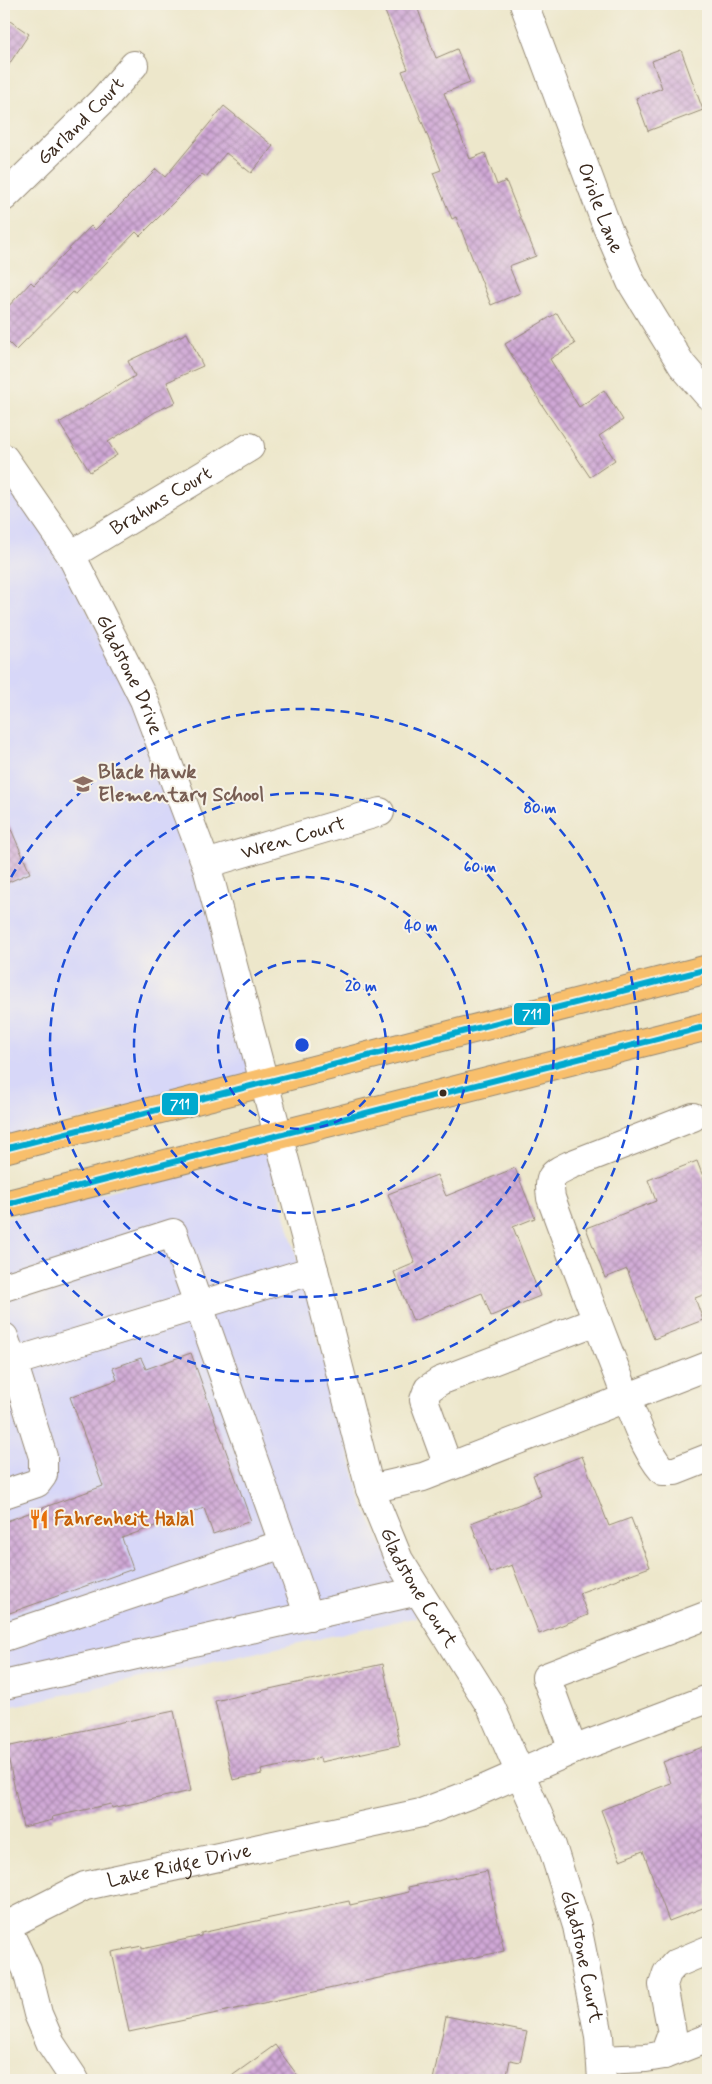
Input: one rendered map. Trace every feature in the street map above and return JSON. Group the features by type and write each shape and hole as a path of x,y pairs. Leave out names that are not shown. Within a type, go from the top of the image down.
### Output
{"main road":[{"path":"4,1149 708,969"},
{"path":"4,1205 708,1026"}],"street":[{"name":"Oriole Lane","path":"524,4 607,227 631,282 682,365 708,395"},
{"name":"Garland Court","path":"4,197 102,101 134,65"},
{"name":"Brahms Court","path":"72,555 250,447"},
{"name":"Gladstone Drive","path":"4,458 72,555 144,700 206,864 264,1083"},
{"name":"Wren Court","path":"206,864 380,812"},
{"name":"Gladstone Court","path":"264,1083 370,1490 399,1560 491,1707 552,1846 578,1926 591,1992 602,2070"},
{"path":"693,1117 570,1164 554,1172 549,1183 551,1198 597,1322 655,1462 663,1471 675,1471 708,1458"},
{"path":"4,1286 173,1234 309,1616"},
{"path":"12,1362 314,1270"},
{"path":"448,1466 424,1400 428,1389 440,1381 597,1322"},
{"path":"4,1337 43,1457 43,1475 37,1483 4,1494"},
{"path":"370,1490 423,1477 708,1366"},
{"path":"4,1637 283,1544"},
{"path":"4,1685 418,1591"},
{"path":"573,1750 546,1677 708,1615"},
{"name":"Lake Ridge Drive","path":"76,2080 51,2044 38,2014 27,1970 5,1926 85,1886 421,1814 573,1750 708,1699"},
{"path":"664,2055 672,2033 663,1985 667,1972 675,1964 708,1950"},
{"path":"602,2070 664,2055 708,2038"}],"shaded area":[{"name":"Black Hawk Elementary School","path":"4,477 62,559 131,700 195,868 253,1078 4,1138"},
{"path":"268,1151 363,1505 417,1617 4,1708 4,1219"}],"building":[{"path":"382,4 416,4 436,58 457,49 470,83 444,93 470,159 485,153 497,185 506,181 536,256 509,266 520,293 491,305 456,217 452,219 433,173 441,170 402,71 408,69"},
{"path":"4,17 29,34 4,72"},
{"path":"681,50 703,110 648,131 636,98 662,88 652,61"},
{"path":"224,106 273,146 251,173 226,153 206,177 202,174 140,236 136,232 76,294 73,292 16,350 4,338 4,311 31,282 34,285 91,226 95,230 156,169 165,177"},
{"path":"557,313 575,344 550,359 579,407 604,390 623,420 599,436 615,460 590,477 540,402 505,344"},
{"path":"187,333 203,366 167,382 176,402 155,412 108,442 117,455 90,472 59,423 135,376 128,361"},
{"path":"4,813 30,873 4,884"},
{"path":"697,1161 708,1190 708,1293 695,1298 703,1320 654,1339 627,1269 605,1278 586,1228 656,1201 648,1180"},
{"path":"515,1168 535,1218 513,1227 540,1296 491,1316 482,1293 413,1321 394,1272 415,1263 388,1194 437,1175 446,1196"},
{"path":"191,1353 251,1521 213,1534 204,1508 122,1538 133,1569 4,1615 4,1522 103,1486 70,1397 117,1380 113,1368 141,1358 146,1369"},
{"path":"582,1456 609,1526 631,1518 650,1567 579,1593 588,1615 539,1634 512,1565 490,1573 471,1523 541,1496 533,1475"},
{"path":"383,1664 400,1745 321,1762 320,1758 261,1770 262,1774 233,1780 215,1701"},
{"path":"174,1711 191,1791 112,1808 111,1804 52,1817 53,1820 23,1827 6,1747"},
{"path":"708,1745 708,1906 669,1921 643,1851 620,1860 601,1810 671,1783 663,1762"},
{"path":"487,1871 504,1951 129,2032 112,1952 142,1946 142,1949 201,1936 201,1933 349,1901 350,1905 409,1892 408,1887"},
{"path":"446,2016 527,2032 520,2062 510,2060 506,2080 433,2080"},
{"path":"275,2045 301,2080 226,2080"}],"transit line":[{"name":"711","path":"4,1149 708,969"},
{"name":"711","path":"4,1205 708,1026"}],"place":[{"name":"Black Hawk Elementary School","path":"83,784"},
{"name":"Fahrenheit Halal","path":"39,1519"}]}
